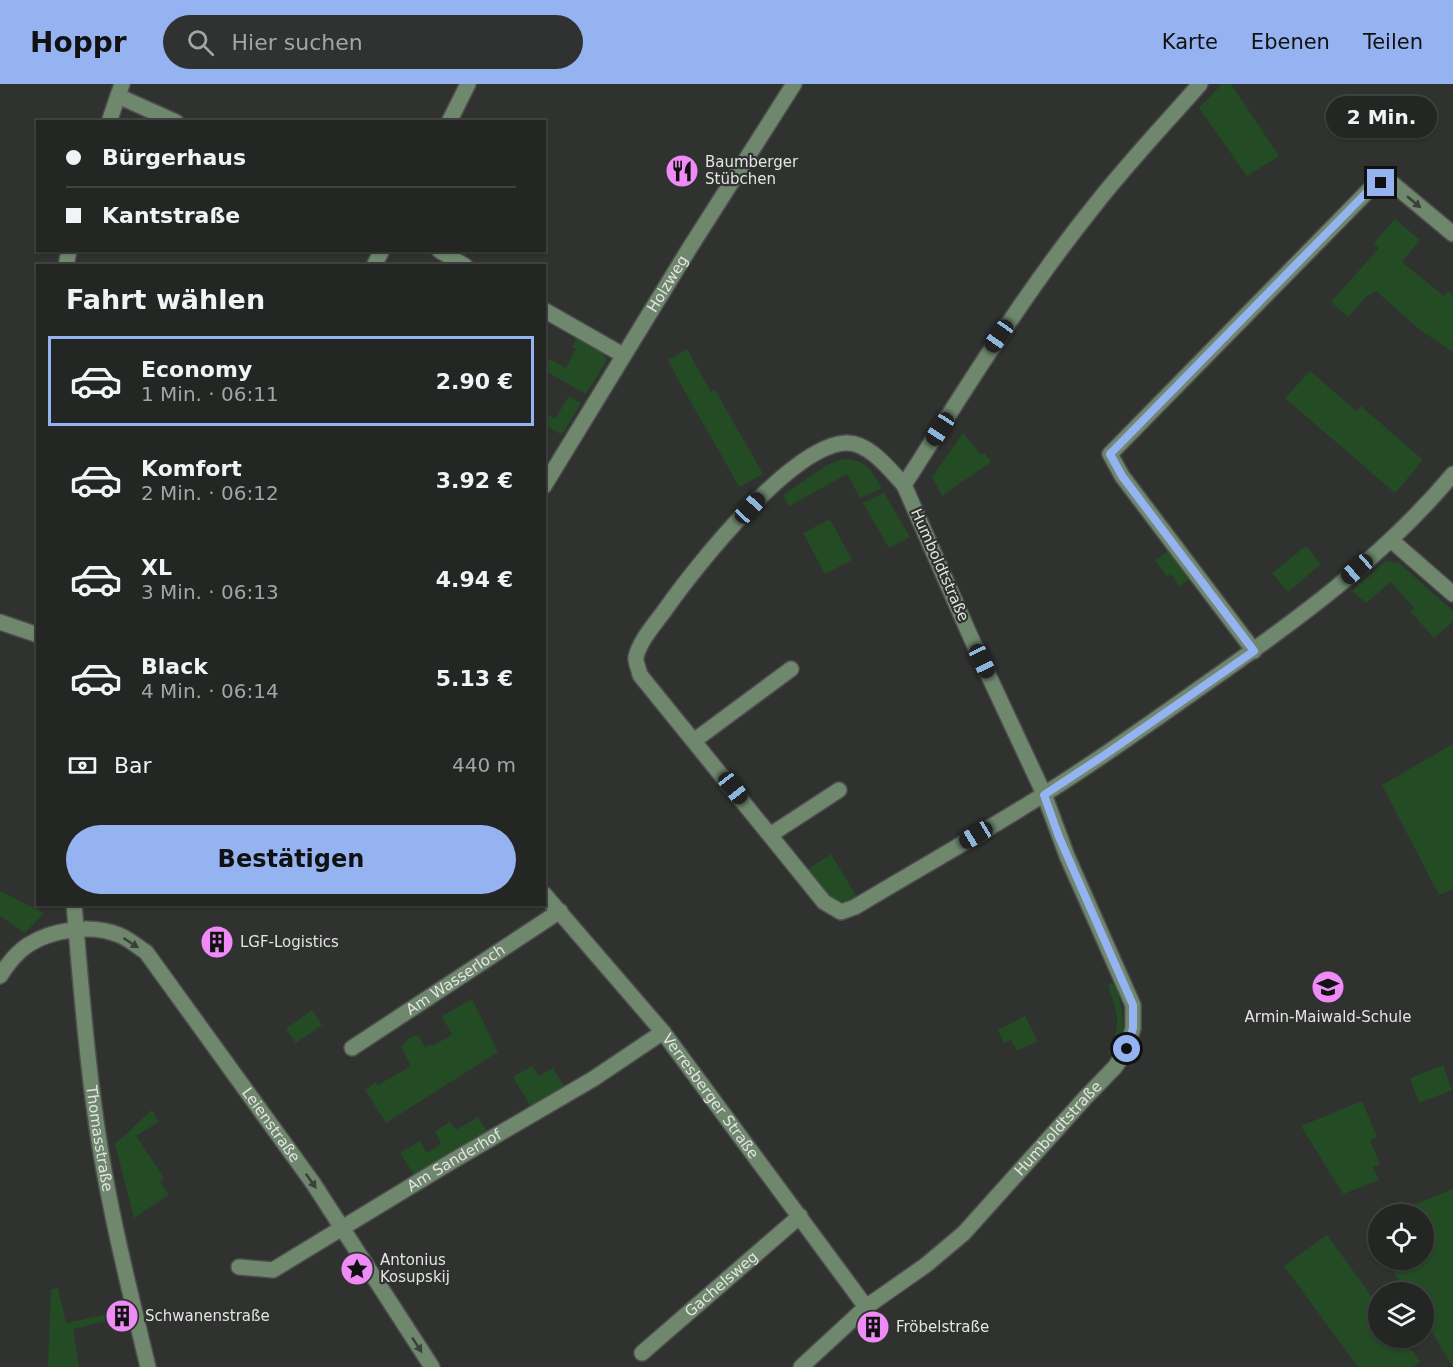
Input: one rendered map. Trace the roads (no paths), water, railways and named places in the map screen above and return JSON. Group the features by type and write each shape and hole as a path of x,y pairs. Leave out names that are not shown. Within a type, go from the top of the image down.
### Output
{"street":[{"path":"450,120 468,84"},
{"name":"Holzweg","path":"546,483 623,355 794,84"},
{"path":"904,485 988,352 1045,271 1102,196 1200,84"},
{"path":"110,120 120,90 172,120"},
{"path":"1254,651 1122,476 1110,454 1369,190 1381,183 1393,184 1453,234"},
{"path":"442,252 462,264"},
{"path":"546,311 623,355"},
{"name":"Humboldtstraße","path":"801,1367 866,1307 926,1265 964,1233 1115,1067 1127,1049 1133,1028 1133,1005 1059,837 1044,795 972,640 904,485 885,464 864,448 848,443 828,447 800,464 764,494 682,585 643,641 636,659 640,675 824,902 841,912 855,907 1044,795"},
{"path":"1044,795 1254,651 1332,591 1391,540 1453,474"},
{"path":"1391,540 1453,594"},
{"path":"0,622 36,634"},
{"path":"695,740 791,669"},
{"path":"770,835 838,790"},
{"name":"Verresberger Straße","path":"546,896 663,1032 866,1307"},
{"name":"Thomasstraße","path":"74,906 95,1114 107,1183 148,1367"},
{"name":"Am Wasserloch","path":"352,1048 560,911"},
{"path":"0,976 7,965 28,945 62,931 76,929"},
{"name":"Leienstraße","path":"76,929 91,929 119,935 146,952 313,1183 432,1367"},
{"name":"Am Sanderhof","path":"239,1267 273,1270 593,1079 663,1032"},
{"name":"Gachelsweg","path":"642,1353 800,1216"}],"place":[{"name":"Baumberger Stübchen","path":"682,171"},
{"name":"LGF-Logistics","path":"217,942"},
{"name":"Armin-Maiwald-Schule","path":"1328,987"},
{"name":"Antonius Kosupskij","path":"357,1269"},
{"name":"Schwanenstraße","path":"122,1316"},
{"name":"Fröbelstraße","path":"873,1327"}]}
